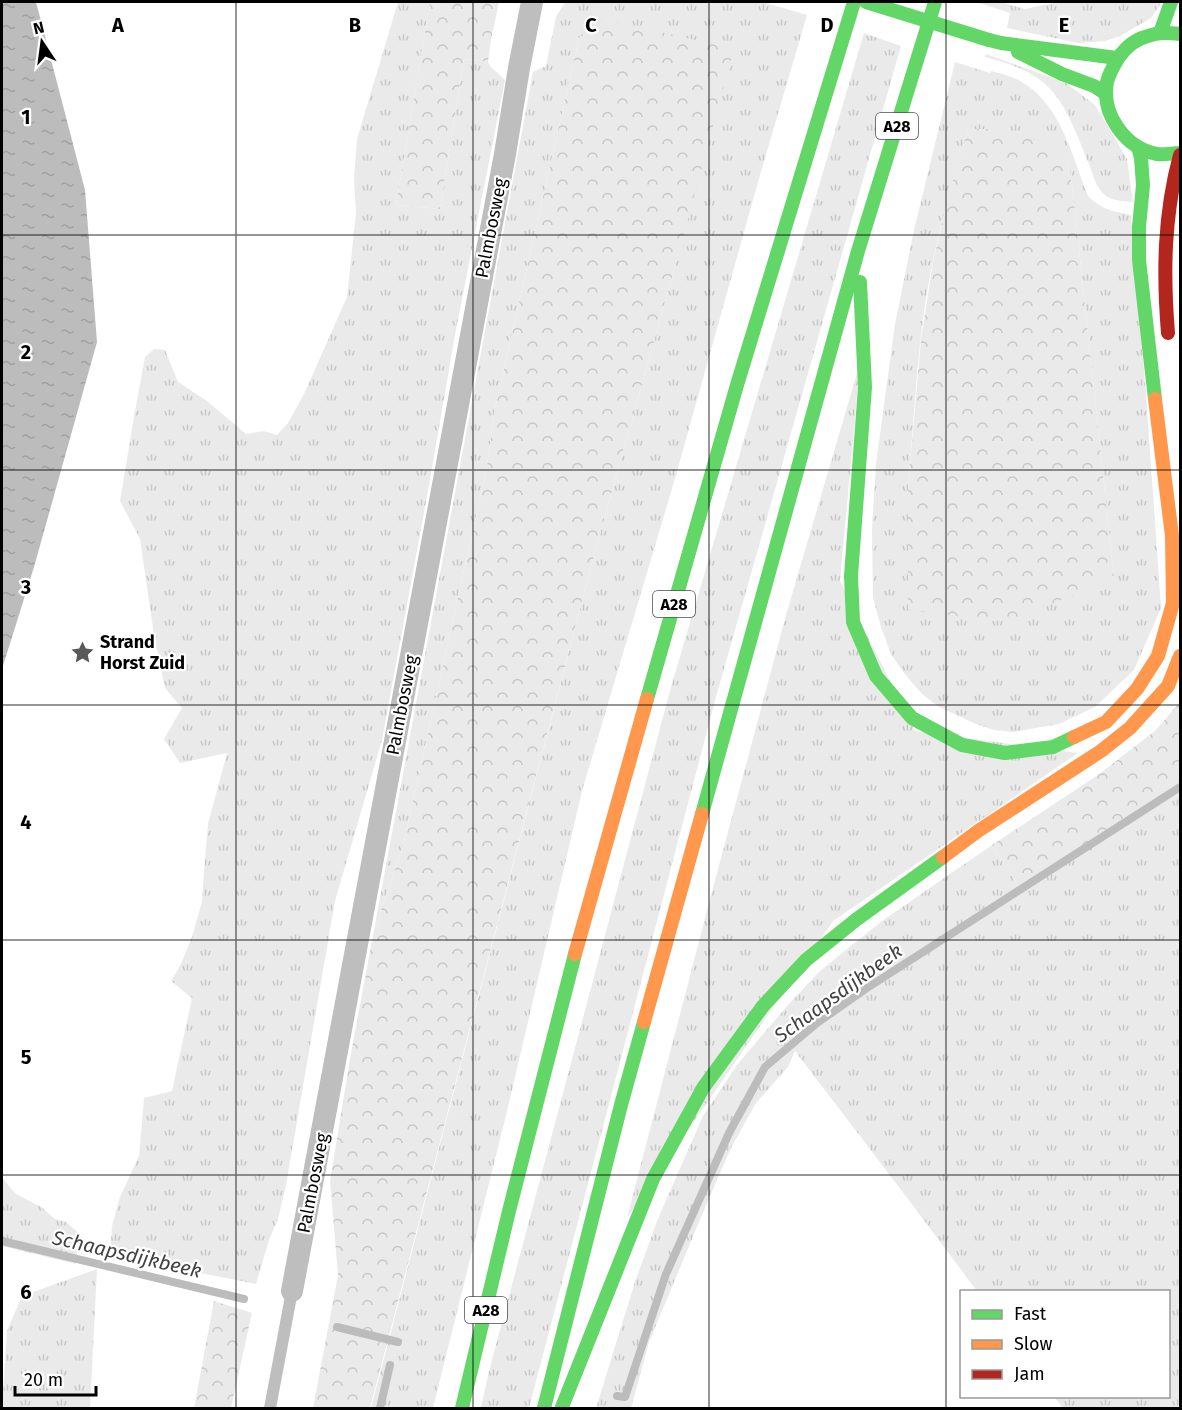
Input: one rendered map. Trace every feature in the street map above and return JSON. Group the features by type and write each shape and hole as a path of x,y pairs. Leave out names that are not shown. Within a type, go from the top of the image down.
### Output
{"main road":[{"name":"A28","path":"462,1408 509,1211 576,949 737,385 854,2"},
{"path":"866,2 995,42 1062,74 1094,86 1106,94"},
{"name":"A28","path":"544,1408 621,1105 858,251 935,2"},
{"path":"1160,33 1170,2"},
{"path":"1169,343 1165,299 1167,229 1173,180 1180,154 1159,154 1138,147 1121,133 1110,115 1106,94 1109,75 1117,58 1129,46 1143,37 1160,33 1180,34"},
{"path":"995,42 1117,58"},
{"name":"A28","path":"858,251 865,387 850,576 853,622 860,640 876,676 912,718 963,745 1005,753 1053,747 1106,722 1137,689 1158,656 1173,603 1172,536 1139,260 1143,185 1138,147"},
{"path":"561,1408 653,1179 703,1088 763,1006 806,960 857,919 978,831 1101,751 1130,728 1168,686 1180,656"}],"street":[{"name":"Palmbosweg","path":"292,1290 532,2"}],"lane":[{"name":"Palmbosweg","path":"270,1408 292,1290"}],"green space":[{"path":"398,2 430,2 396,205 440,209 464,59 488,62 505,80 455,335 382,740 335,901 286,1185 278,1219 256,1284 110,1255 112,1226 120,1197 139,1156 144,1098 172,1091 192,998 171,981 192,937 202,902 208,824 227,753 180,763 164,739 182,708 165,688 154,635 140,539 120,501 145,357 154,349 165,350 178,382 207,401 246,434 264,431 277,435 288,423 305,392 347,297 356,213 354,179 357,139"},
{"path":"430,2 499,2 488,62 464,59 440,209 396,205"},
{"path":"565,2 763,2 807,15 674,482 582,791 509,1103 433,1408 371,1408 596,548 677,259 630,26 604,19 579,38 494,413 487,466 403,846 374,930 533,72 546,66 556,17"},
{"path":"976,2 1001,2 1025,9 1058,2 1162,2 1151,18 1120,36 1105,41 1078,43 1007,28 1010,13"},
{"path":"604,19 734,49 596,548 370,1408 313,1408 338,1275 330,1181 374,930 403,846 487,466 494,413 579,38 592,21"},
{"path":"864,33 901,46 716,697 529,1408 481,1408 671,687"},
{"path":"986,54 1066,83 1095,105 1127,159 1133,202 1112,199 1100,189 1071,120 1052,91 1031,73 985,57"},
{"path":"955,62 1011,77 1035,92 1047,104 1064,133 1088,196 1103,207 1131,215 1161,608 1134,670 1095,707 1059,724 1013,732 994,730 939,707 922,694 904,673 891,654 881,627 873,598 872,529 876,464 895,324 914,230","holes":["968,129 1067,154 1073,193 1114,578 908,488 920,345 928,289 941,228"]},
{"path":"968,129 994,129 1057,146 1067,154 1114,578 1009,622 908,610 908,488 921,339 933,262 946,205"},
{"path":"860,363 840,581 915,731 1078,753 833,921 627,1218 786,615"},
{"path":"1180,702 1180,792 1021,890 992,845 1098,775 1156,730"},
{"path":"1180,792 1180,1408 1063,1408 1055,1398 1170,1398 1170,1290 976,1290 795,1051 788,1067 756,1103 731,1148 649,1342 631,1408 596,1408 635,1282 657,1221 703,1116 737,1065 820,971 882,921 992,845 1021,890"},
{"path":"2,1178 16,1194 41,1207 55,1219 66,1222 81,1235 76,1264 2,1246"},
{"path":"97,1269 90,1408 2,1408 7,1331 22,1296"},
{"path":"214,1301 252,1313 231,1408 194,1408"}],"water":[{"path":"2,2 36,2 85,190 97,342 34,567 2,669"}],"waterway":[{"name":"Schaapsdijkbeek","path":"617,1396 625,1397 666,1274 729,1133 765,1067 817,1023 867,988 1180,787"},
{"name":"Schaapsdijkbeek","path":"2,1241 244,1299"},
{"name":"Schaapsdijkbeek","path":"337,1327 398,1342"},
{"path":"380,1408 390,1365"}],"traffic: fast":[{"path":"647,699 737,385 854,2"},
{"path":"866,2 989,40"},
{"path":"702,814 858,251 935,2"},
{"path":"1160,33 1171,2"},
{"path":"1180,34 1156,34 1144,37 1132,44 1122,53 1112,69 1107,82 1106,94 1108,106 1118,128 1135,145 1157,154 1180,153"},
{"path":"989,40 1117,58"},
{"path":"1018,52 1062,74 1094,86 1106,94"},
{"path":"1138,147 1143,185 1139,260 1155,399"},
{"path":"860,282 865,387 851,576 853,622 876,676 912,718 962,745 1005,753 1053,747 1074,737"},
{"path":"562,1407 653,1179 703,1088 763,1006 806,960 857,919 943,857"},
{"path":"462,1408 509,1211 575,954"},
{"path":"544,1408 644,1022"}],"traffic: slow":[{"path":"1074,737 1106,722 1137,689 1158,656 1173,603 1172,536 1155,399"},
{"path":"943,857 978,831 1101,751 1130,728 1168,686 1180,656"},
{"path":"575,954 647,699"},
{"path":"644,1022 702,814"}],"traffic: jam":[{"path":"1168,333 1166,243 1171,199 1180,155"}],"place":[{"name":"Strand Horst Zuid","path":"82,652"}]}
